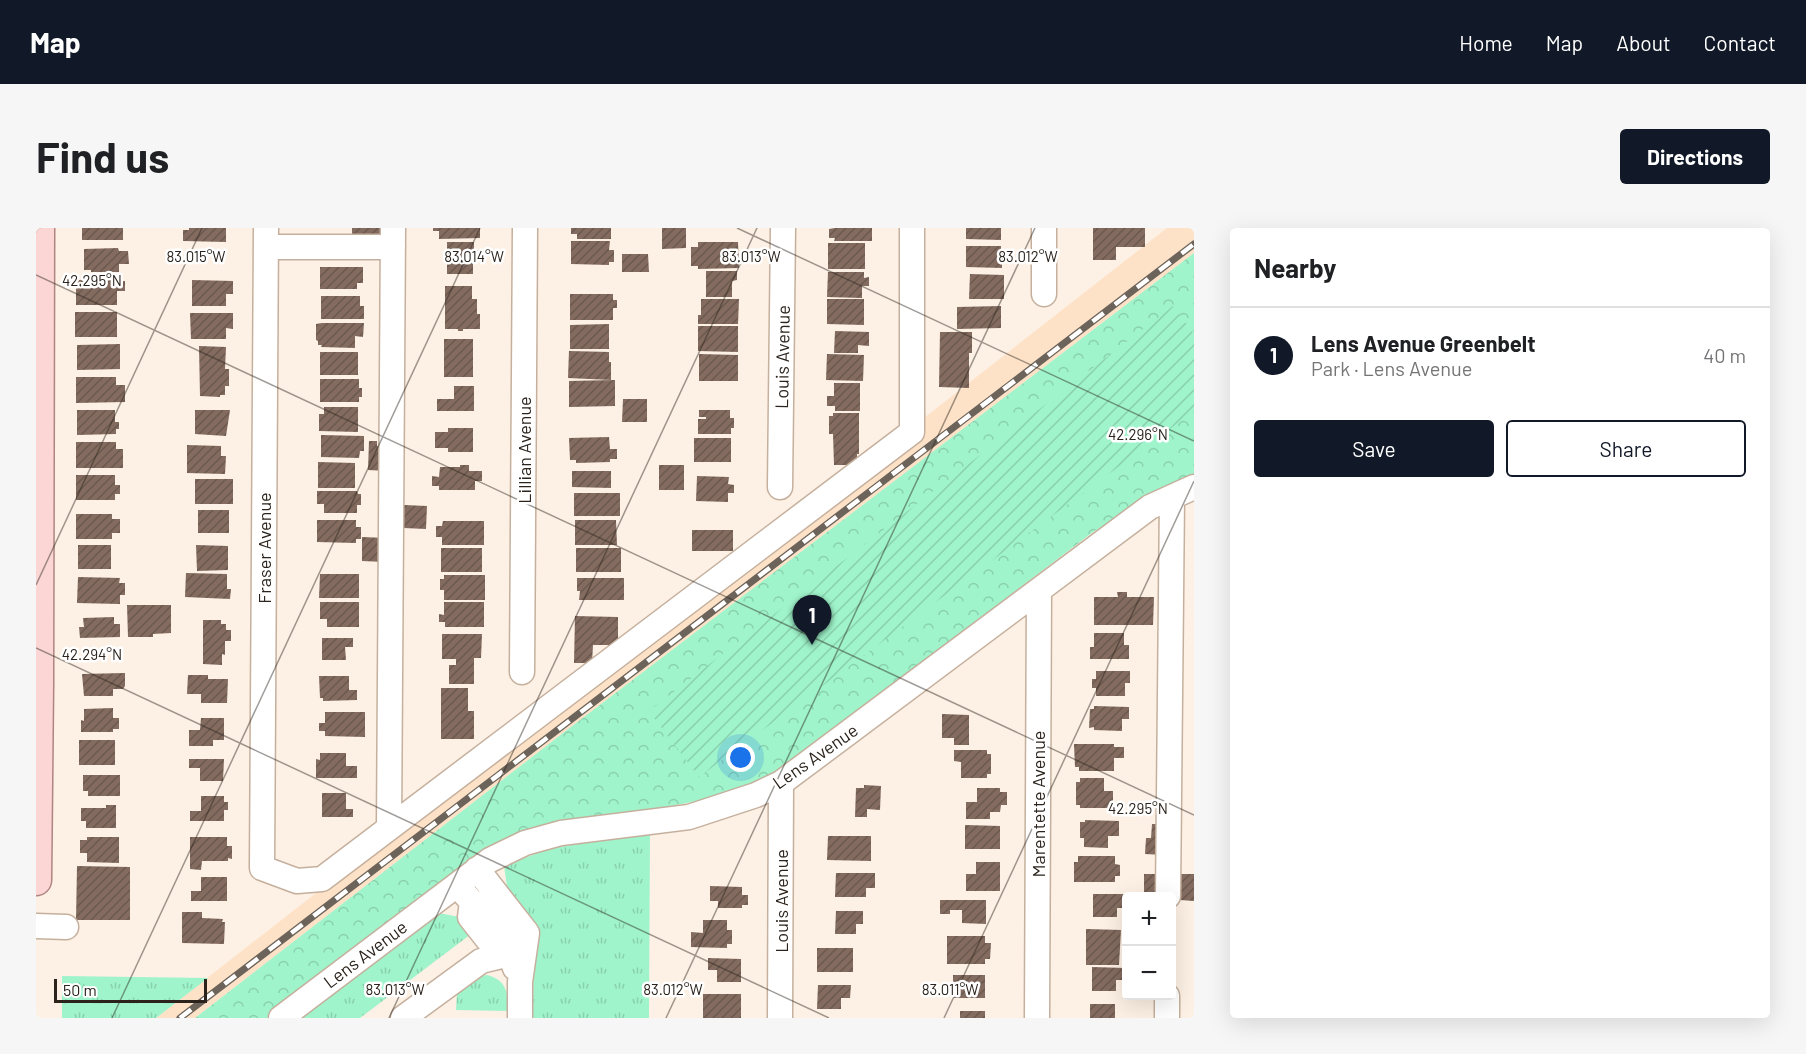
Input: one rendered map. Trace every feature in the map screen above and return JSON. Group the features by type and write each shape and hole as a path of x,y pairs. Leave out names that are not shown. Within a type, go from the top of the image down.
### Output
{"main road":[{"path":"36,880 39,228"}],"street":[{"name":"Lillian Avenue","path":"522,672 525,228"},
{"name":"Louis Avenue","path":"780,487 783,228"},
{"path":"389,828 912,432 912,228"},
{"path":"1044,228 1044,294"},
{"path":"266,238 393,237 389,828"},
{"name":"Fraser Avenue","path":"266,238 262,868 297,881 322,879 389,828"},
{"name":"Lens Avenue","path":"281,1018 464,893 477,869 525,843 561,833 689,817 756,795 782,783 1150,507 1194,487"},
{"path":"1168,892 1172,497"},
{"name":"Marentette Avenue","path":"1037,1018 1040,590"},
{"name":"Louis Avenue","path":"780,1018 782,783"},
{"path":"477,869 527,933 520,982 520,1018"},
{"path":"464,893 488,908 509,937 510,954 520,982"},
{"path":"36,926 66,927"},
{"path":"403,1018 481,961 510,954"},
{"path":"1167,1000 1167,1018"}],"shaded area":[{"path":"1167,228 1194,228 1194,253 563,733 195,1018 156,1018"}],"green space":[{"path":"1194,253 1194,478 1172,485 1093,532 792,761 756,783 725,795 589,819 514,837 475,856 267,1018 195,1018 563,733"},
{"path":"1173,306 1194,334 1194,411 699,777 649,711"},
{"path":"650,831 649,1018 533,1018 534,933 509,900 504,866 548,849"},
{"path":"434,912 459,917 475,931 360,1018 298,1018"},
{"path":"487,975 499,980 505,988 508,1011 456,1010 457,993 476,977"},
{"path":"62,976 208,978 156,1018 62,1018"}],"building":[{"path":"82,228 123,228 123,240 82,240"},
{"path":"189,228 226,228 226,242 183,241 183,230 189,230"},
{"path":"352,228 389,228 389,240 352,237"},
{"path":"433,228 480,228 480,238 439,239 439,231 433,231"},
{"path":"571,228 611,228 611,239 577,239 577,234 571,234"},
{"path":"662,228 686,228 686,248 662,249"},
{"path":"872,228 872,241 834,241 835,238 829,238 829,229"},
{"path":"966,228 1001,228 1001,240 966,239"},
{"path":"1093,228 1145,228 1145,247 1116,247 1116,260 1093,260"},
{"path":"571,241 610,241 609,250 614,250 614,262 609,262 609,265 571,264"},
{"path":"447,242 474,242 474,250 479,250 478,261 473,261 473,274 447,274"},
{"path":"698,242 738,242 739,268 698,269 698,266 691,266 691,247 698,247"},
{"path":"828,243 865,243 865,269 828,269"},
{"path":"966,246 1001,246 1001,253 1007,253 1007,261 1002,261 1002,268 966,267"},
{"path":"118,248 119,251 128,251 129,264 119,264 119,272 84,270 84,249"},
{"path":"622,254 648,254 649,272 622,272"},
{"path":"320,267 363,267 363,283 357,283 357,289 320,289"},
{"path":"706,271 737,271 737,280 732,281 732,297 706,297"},
{"path":"828,272 864,272 864,278 869,277 869,286 862,286 862,298 827,297"},
{"path":"970,274 1004,275 1004,299 969,299"},
{"path":"117,279 117,281 125,281 125,291 117,291 117,305 76,305 76,280"},
{"path":"192,280 233,281 233,294 226,294 226,306 192,306"},
{"path":"445,286 472,286 472,299 477,299 477,314 480,314 480,329 458,331 458,329 445,329"},
{"path":"570,294 613,294 613,300 617,300 617,308 613,308 613,320 570,320"},
{"path":"321,296 360,296 360,306 364,306 364,319 321,319"},
{"path":"701,299 739,299 738,324 698,324 698,315 701,315"},
{"path":"827,299 864,299 864,325 827,324"},
{"path":"1001,306 1001,328 957,329 957,307"},
{"path":"75,312 117,312 117,337 75,337"},
{"path":"190,313 233,313 233,329 226,328 226,339 191,339"},
{"path":"364,323 363,337 355,336 355,348 321,347 322,345 318,345 316,340 316,324"},
{"path":"609,324 609,349 570,349 570,325"},
{"path":"698,326 738,326 738,352 698,351"},
{"path":"835,331 869,332 869,346 858,345 858,353 834,353"},
{"path":"940,332 972,332 972,353 969,353 969,388 939,387"},
{"path":"444,339 473,339 473,377 444,377"},
{"path":"120,344 120,369 77,370 77,345"},
{"path":"199,346 226,347 225,369 229,369 229,386 225,386 225,395 200,396"},
{"path":"569,351 609,352 611,380 568,378"},
{"path":"320,352 358,352 358,375 320,375"},
{"path":"699,354 738,355 738,381 699,381"},
{"path":"827,354 864,355 863,381 826,380"},
{"path":"76,377 116,377 116,385 125,385 125,402 76,403"},
{"path":"320,379 359,379 362,397 359,397 359,402 320,402"},
{"path":"615,380 615,406 569,407 569,381"},
{"path":"834,383 860,383 860,411 835,411 835,406 827,406 827,396 834,396"},
{"path":"454,386 474,386 474,411 437,411 437,399 454,399"},
{"path":"623,399 647,399 647,422 622,422"},
{"path":"324,407 358,407 358,432 319,431 319,414 324,414"},
{"path":"77,410 115,410 115,422 119,422 119,429 116,429 116,434 77,435"},
{"path":"195,410 230,410 226,436 195,434"},
{"path":"699,410 730,410 730,418 734,418 734,428 731,428 731,434 698,434 698,419 706,419 706,417 699,417"},
{"path":"833,413 859,413 859,454 849,465 834,465 833,434 829,434 829,416 833,416"},
{"path":"448,428 473,428 473,452 448,452 448,448 435,448 435,432 448,432"},
{"path":"321,435 364,436 364,451 360,451 359,458 321,457"},
{"path":"609,437 610,449 617,449 617,459 610,459 610,462 576,463 576,460 570,460 569,438"},
{"path":"694,438 731,438 731,462 694,462"},
{"path":"369,441 377,441 377,446 388,447 387,471 368,470"},
{"path":"76,442 116,442 116,449 123,449 123,468 76,468"},
{"path":"187,445 221,446 221,456 226,456 225,474 187,473"},
{"path":"318,462 355,463 355,488 318,488"},
{"path":"460,465 469,465 469,471 482,471 482,481 475,481 475,490 439,490 439,486 432,486 432,476 439,477 440,467 460,467"},
{"path":"659,465 684,465 684,490 659,490"},
{"path":"572,471 611,471 611,488 572,487"},
{"path":"76,475 115,475 115,485 120,485 120,494 115,494 115,500 76,500"},
{"path":"697,476 729,477 728,484 734,485 734,493 728,493 728,502 696,501"},
{"path":"195,479 233,479 233,504 195,504"},
{"path":"317,491 357,491 361,494 361,505 357,505 357,513 324,513 324,504 317,504"},
{"path":"574,493 620,493 620,516 574,516"},
{"path":"404,505 427,506 426,529 404,528"},
{"path":"198,510 229,510 229,533 198,533"},
{"path":"76,514 112,514 112,519 120,519 120,533 112,533 112,539 76,539"},
{"path":"317,520 356,520 356,527 361,527 361,539 356,539 356,543 317,542"},
{"path":"575,520 616,520 617,545 575,545"},
{"path":"443,521 484,521 484,545 442,545 442,537 436,537 436,526 442,526"},
{"path":"692,530 733,530 733,551 692,551"},
{"path":"362,537 386,538 385,562 362,561"},
{"path":"78,545 111,545 111,569 78,569"},
{"path":"196,545 228,546 228,570 197,571"},
{"path":"441,548 482,548 482,572 441,572"},
{"path":"576,548 621,548 621,572 576,572"},
{"path":"186,573 227,574 227,589 231,589 230,599 185,597"},
{"path":"320,574 359,574 359,598 319,598"},
{"path":"444,575 485,575 485,600 444,600 444,590 440,590 440,579 444,579"},
{"path":"78,577 120,578 119,583 125,583 125,595 120,595 120,604 77,603"},
{"path":"577,578 624,578 624,600 579,600 580,591 577,591"},
{"path":"1117,592 1127,592 1127,597 1154,597 1153,625 1094,625 1094,597 1118,597"},
{"path":"320,602 359,602 359,627 327,627 327,619 320,619"},
{"path":"444,602 484,602 484,627 445,627 445,622 439,622 439,614 444,615"},
{"path":"127,605 171,605 171,633 153,634 153,637 128,637"},
{"path":"575,616 618,617 618,645 593,645 592,663 574,663"},
{"path":"114,617 114,624 120,624 120,637 80,638 79,627 84,627 83,618"},
{"path":"203,620 221,620 221,624 226,624 226,630 231,630 231,641 225,641 222,665 203,664"},
{"path":"1094,633 1124,633 1124,645 1129,645 1129,659 1090,659 1090,647 1094,647"},
{"path":"442,634 482,634 481,658 474,658 474,684 449,684 449,665 456,665 456,659 442,659"},
{"path":"322,638 353,638 353,647 345,647 346,660 322,660"},
{"path":"1096,671 1130,671 1130,683 1125,683 1125,696 1096,696 1096,688 1092,688 1092,679 1096,679"},
{"path":"125,673 125,686 123,689 113,689 113,696 84,696 82,674"},
{"path":"188,675 208,675 208,679 228,679 227,703 201,703 201,694 187,694"},
{"path":"319,676 349,676 349,690 357,690 357,700 323,701 323,698 320,698"},
{"path":"441,688 468,688 468,711 474,711 474,739 441,739"},
{"path":"1094,706 1129,707 1129,719 1122,719 1122,731 1089,728 1090,709 1094,709"},
{"path":"113,708 113,718 119,718 119,729 113,729 113,732 81,732 84,709"},
{"path":"325,712 365,712 365,737 325,736 325,731 319,731 319,723 325,723"},
{"path":"942,714 969,715 969,745 954,745 954,738 942,738"},
{"path":"201,718 224,718 224,740 213,740 213,746 189,746 189,730 200,730"},
{"path":"79,740 115,740 115,765 79,765"},
{"path":"1074,744 1114,744 1114,747 1124,747 1124,758 1114,758 1114,771 1079,771 1079,767 1075,767"},
{"path":"954,750 987,750 987,754 991,754 991,774 987,774 987,778 961,778 961,762 954,761"},
{"path":"320,753 346,753 346,766 357,766 357,778 316,778 316,759 320,760"},
{"path":"189,759 224,759 223,781 200,781 200,768 189,768"},
{"path":"83,775 120,775 120,796 88,796 88,791 83,791"},
{"path":"1080,778 1104,778 1104,791 1113,791 1113,808 1080,808 1080,805 1076,805 1076,782 1080,782"},
{"path":"864,785 881,786 880,810 867,809 867,817 855,817 856,788 864,788"},
{"path":"977,788 1000,788 1000,792 1007,792 1007,805 1001,805 1000,812 990,812 990,819 966,819 966,802 977,802"},
{"path":"322,793 346,793 346,809 353,809 353,817 322,817"},
{"path":"201,796 224,796 224,802 228,802 228,810 224,810 224,821 190,821 190,811 201,811"},
{"path":"106,805 116,805 116,828 86,828 86,821 81,821 81,808 106,808"},
{"path":"1085,820 1119,821 1119,836 1108,836 1108,848 1084,847 1084,838 1080,838 1080,822 1085,822"},
{"path":"1152,824 1165,824 1164,855 1145,854 1146,838 1151,838"},
{"path":"965,825 1000,826 1000,849 965,849"},
{"path":"828,836 871,836 871,861 827,860"},
{"path":"87,837 119,837 119,863 87,862 87,853 80,853 80,840 87,840"},
{"path":"190,837 227,837 227,846 232,846 232,859 202,861 201,870 190,869"},
{"path":"1078,856 1115,856 1115,864 1120,865 1120,876 1115,876 1115,882 1074,882 1074,862 1078,862"},
{"path":"976,862 1000,862 1000,891 966,891 966,874 976,874"},
{"path":"77,866 130,867 130,920 76,920"},
{"path":"836,873 875,873 875,888 866,888 866,897 835,897"},
{"path":"1144,874 1167,874 1167,892 1144,892"},
{"path":"1180,874 1194,874 1194,901 1180,900"},
{"path":"201,877 227,877 227,901 191,901 191,891 201,891"},
{"path":"710,886 742,887 742,895 748,895 748,905 742,905 742,908 718,908 718,901 710,901"},
{"path":"1093,894 1122,894 1122,908 1117,908 1117,917 1093,917"},
{"path":"940,900 986,900 986,924 962,923 962,910 950,910 950,914 940,914"},
{"path":"836,911 863,911 863,924 856,924 856,934 835,934"},
{"path":"182,912 202,912 202,918 223,919 222,922 225,922 224,944 182,943"},
{"path":"703,920 727,920 727,930 732,930 732,944 727,944 727,948 691,947 691,932 703,933"},
{"path":"1086,929 1121,930 1119,965 1086,965"},
{"path":"947,936 985,936 985,943 991,943 990,959 985,959 985,964 947,964"},
{"path":"817,948 853,948 853,972 817,972"},
{"path":"708,958 741,959 741,982 717,982 717,970 708,970"},
{"path":"1092,967 1122,968 1122,980 1116,980 1116,991 1092,991"},
{"path":"953,975 985,975 985,998 953,998"},
{"path":"818,985 851,985 850,998 841,998 841,1009 817,1009"},
{"path":"703,994 741,994 741,1018 703,1018"},
{"path":"1090,1004 1115,1004 1115,1018 1090,1018"},
{"path":"960,1011 985,1011 985,1018 960,1018"}],"railway":[{"path":"180,1018 1194,244"}],"place":[{"name":"Lens Avenue Greenbelt","path":"812,645"}]}
